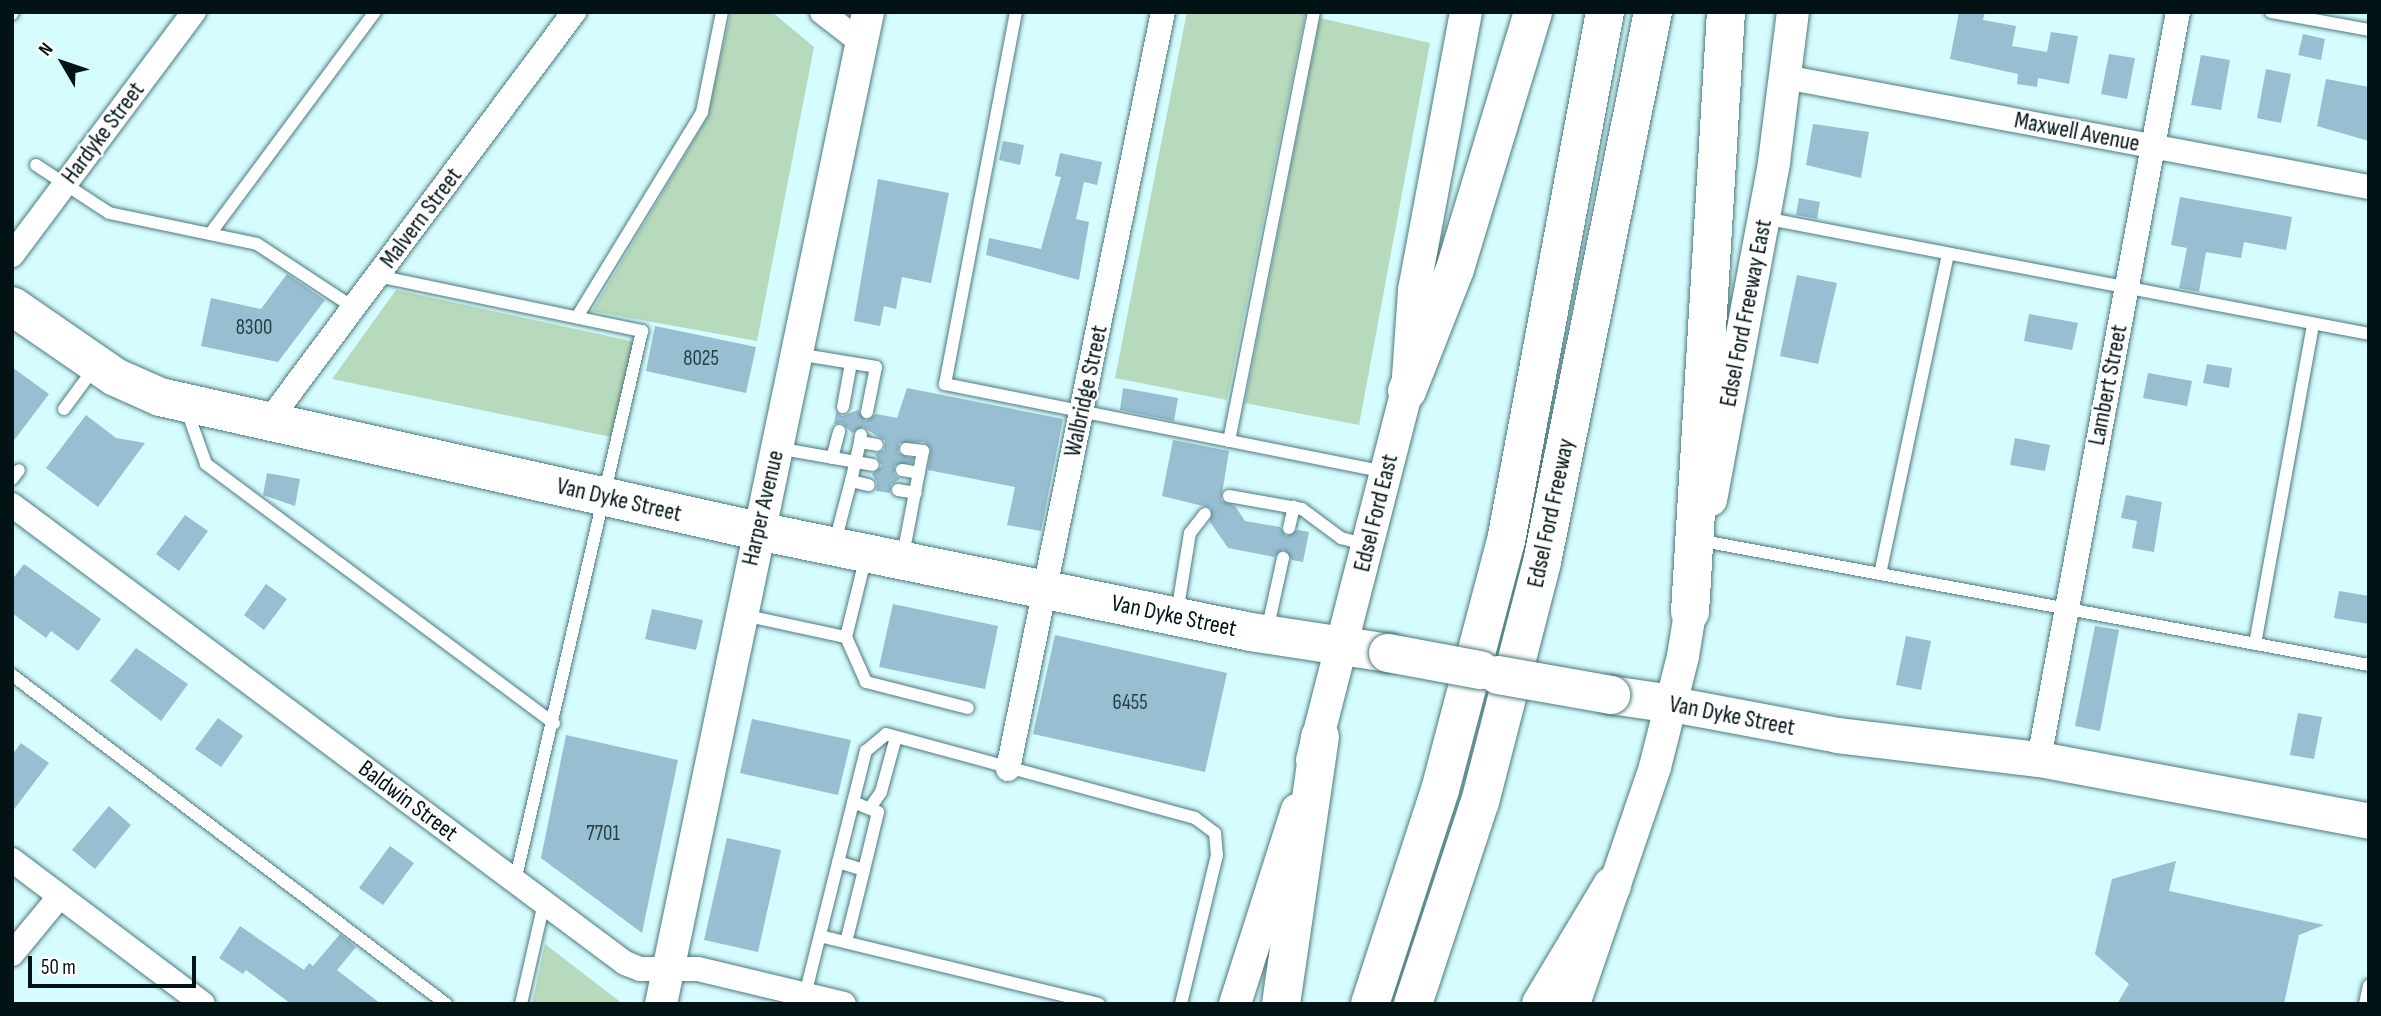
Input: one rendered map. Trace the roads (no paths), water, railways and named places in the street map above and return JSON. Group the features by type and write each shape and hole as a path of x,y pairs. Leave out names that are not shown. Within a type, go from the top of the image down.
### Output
{"main road":[{"path":"1407,391 1455,269 1532,12"},
{"name":"Edsel Ford Freeway","path":"1370,1004 1440,790 1506,541 1605,12"},
{"name":"Edsel Ford Freeway","path":"1413,1004 1480,802 1542,562 1653,12"},
{"path":"1690,612 1726,12"},
{"name":"Van Dyke Street","path":"12,306 137,388 268,422 758,531 1266,634 1388,653 1837,735 2039,759 2369,821"},
{"path":"1281,1004 1320,737"},
{"path":"1541,1004 1612,886"}],"street":[{"name":"Hardyke Street","path":"12,255 194,12"},
{"name":"Malvern Street","path":"268,422 574,12"},
{"path":"822,12 862,43"},
{"name":"Harper Avenue","path":"661,1004 739,614 797,354 868,12"},
{"name":"Walbridge Street","path":"1008,769 1163,12"},
{"name":"Edsel Ford Freeway East","path":"1612,886 1655,767 1672,704 1763,218 1793,12"},
{"name":"Lambert Street","path":"2039,759 2178,12"},
{"name":"Edsel Ford East","path":"1235,1004 1320,737 1407,391 1414,290 1460,13"},
{"name":"Maxwell Avenue","path":"1785,77 2369,187"},
{"name":"Baldwin Street","path":"12,505 625,963 640,969 698,969 844,1004"},
{"path":"12,860 203,1004"},
{"path":"1574,1004 1612,886"},
{"path":"12,954 60,896"}],"lane":[{"path":"210,234 375,12"},
{"path":"577,317 702,112 722,12"},
{"path":"1016,12 945,384 1386,472"},
{"path":"1229,441 1314,12"},
{"path":"2271,12 2369,30"},
{"path":"36,165 63,187 109,213 257,244 354,308"},
{"path":"1763,218 2369,334"},
{"path":"1881,575 1948,254"},
{"path":"378,275 642,331 554,723 515,881"},
{"path":"2255,645 2313,324"},
{"path":"797,354 876,367 867,412"},
{"path":"843,407 851,363"},
{"path":"64,409 97,364"},
{"path":"185,402 206,464 554,723"},
{"path":"832,458 839,430"},
{"path":"867,553 851,481 860,438 877,445"},
{"path":"776,448 873,465"},
{"path":"906,449 923,452 916,493 867,553 846,637 866,682 968,708"},
{"path":"902,470 919,473"},
{"path":"851,481 869,485"},
{"path":"898,490 916,493"},
{"path":"1229,496 1294,507 1341,538 1368,545"},
{"path":"1289,528 1294,507"},
{"path":"1176,617 1190,533 1205,514"},
{"path":"1703,541 2369,665"},
{"path":"1266,634 1283,558"},
{"path":"739,614 846,637"},
{"path":"12,675 446,1004"},
{"path":"805,995 866,751 886,734 1195,818 1215,833 1217,855 1181,1004"},
{"path":"872,806 881,792 896,737"},
{"path":"846,942 878,811 872,806 853,802"},
{"path":"838,862 864,870"},
{"path":"521,1004 544,903"},
{"path":"820,936 1100,1004"},
{"path":"2365,1004 2369,985"}]}
